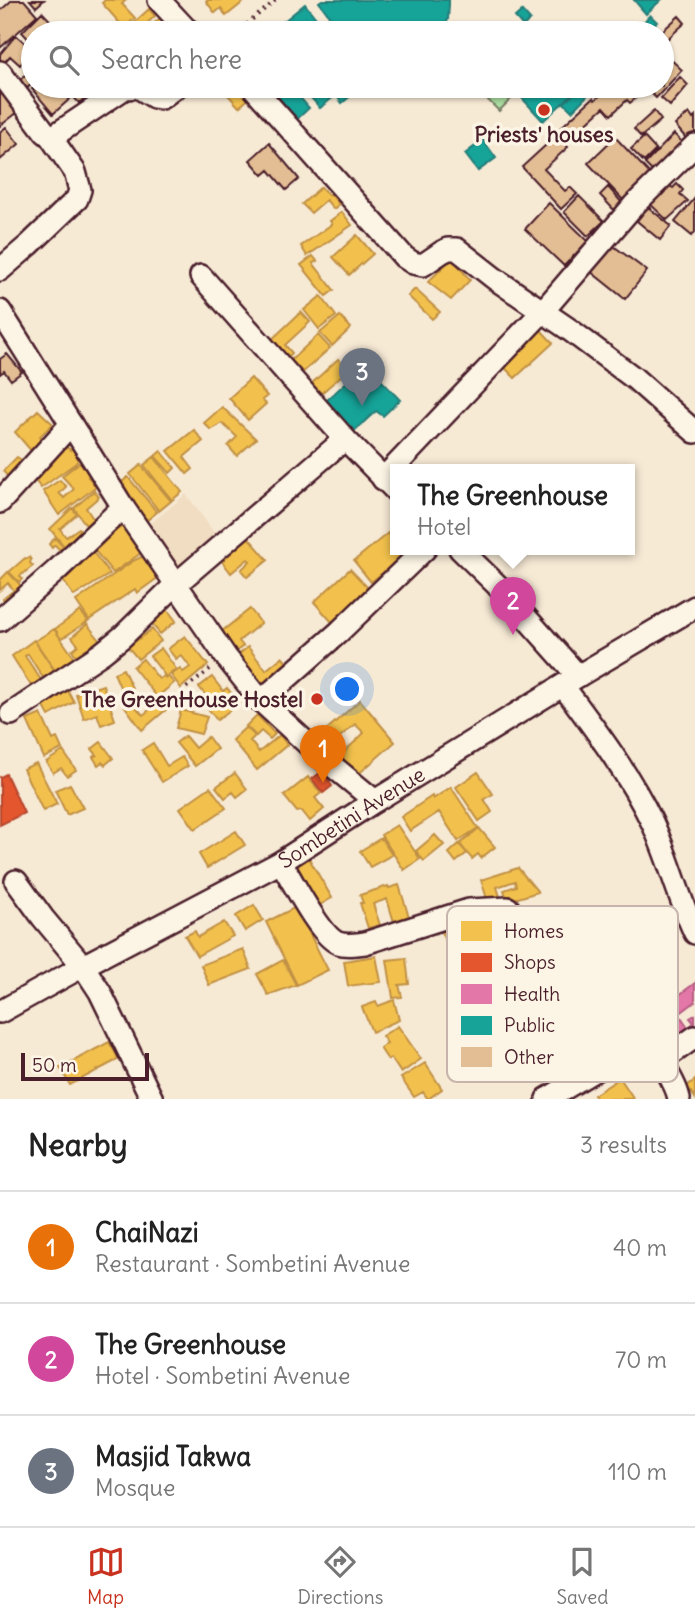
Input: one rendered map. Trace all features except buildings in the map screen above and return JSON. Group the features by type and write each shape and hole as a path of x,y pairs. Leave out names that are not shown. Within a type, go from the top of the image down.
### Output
{"street":[{"path":"159,0 180,21"},
{"path":"0,72 75,172 80,190 79,195 0,270"},
{"path":"50,136 110,98"},
{"path":"263,98 404,257 423,265 448,249 457,249 634,378 695,432"},
{"path":"409,464 634,205 695,145"},
{"path":"201,276 345,439 390,485"},
{"path":"0,311 123,507 226,657 261,701 375,801"},
{"path":"0,502 71,424"},
{"path":"11,714 113,645 176,585 345,439"},
{"path":"0,620 123,507"},
{"path":"261,701 339,632 419,555"},
{"path":"466,555 497,584 570,681 585,716 651,820 695,933"},
{"name":"Sombetini Avenue","path":"0,1012 281,862 375,801 695,607"},
{"path":"281,862 318,923 330,939 340,944 365,943 447,918"},
{"path":"16,881 83,966 100,992 152,1099"},
{"path":"678,1049 695,1037"},
{"path":"547,1099 575,1082"},
{"path":"672,1082 679,1099"}],"path":[{"path":"251,21 276,0"},
{"path":"181,692 226,657"}],"shaded area":[{"path":"186,494 219,539 179,573 149,525"}],"green space":[{"path":"486,98 512,98 499,111"}],"place":[{"name":"Priests' houses","path":"544,110"},
{"name":"Masjid Takwa","path":"362,406"},
{"name":"The Greenhouse","path":"513,635"},
{"name":"The GreenHouse Hostel","path":"317,699"},
{"name":"ChaiNazi","path":"323,783"}]}
